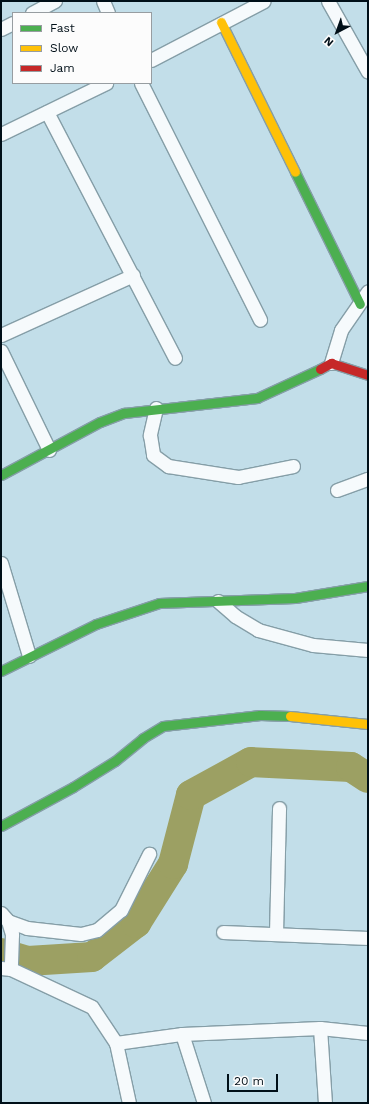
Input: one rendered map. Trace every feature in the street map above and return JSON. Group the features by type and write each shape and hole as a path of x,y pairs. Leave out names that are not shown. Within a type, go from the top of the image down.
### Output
{"street":[{"path":"34,12 55,1"},
{"path":"103,1 108,12"},
{"path":"152,59 221,22 264,1"},
{"path":"328,1 368,72"},
{"path":"221,22 360,304"},
{"path":"1,29 12,24"},
{"path":"1,134 104,84"},
{"path":"142,84 260,320"},
{"path":"47,112 175,358"},
{"path":"1,335 133,276"},
{"path":"331,363 341,330 368,292"},
{"path":"1,351 49,450"},
{"path":"1,475 100,422 124,413 156,408 204,405 257,398 281,389 331,363 368,375"},
{"path":"156,408 150,435 153,454 168,466 238,477 293,466"},
{"path":"337,490 368,479"},
{"path":"1,563 29,656"},
{"path":"1,670 124,612 159,603 295,598 368,586"},
{"path":"218,601 235,616 258,630 313,645 368,650"},
{"path":"1,826 73,787 115,761 143,738 163,726 260,715 302,716 368,724"},
{"path":"276,933 279,808"},
{"path":"4,917 27,928 47,931 81,934 97,930 121,910 149,854"},
{"path":"4,917 12,934 8,965 92,1007 116,1043 129,1103"},
{"path":"223,932 368,938"},
{"path":"116,1043 182,1034 320,1028 368,1033"},
{"path":"320,1028 325,1103"},
{"path":"182,1034 204,1103"}],"waterway":[{"path":"1,953 28,961 92,957 136,923 173,864 191,795 251,762 351,767 368,778"}],"traffic: fast":[{"path":"295,172 360,304"},
{"path":"1,475 100,422 124,413 257,398 320,369"},
{"path":"1,671 96,624 159,603 295,598 368,586"},
{"path":"1,826 73,787 115,761 143,738 163,726 260,715 290,716"}],"traffic: slow":[{"path":"221,22 295,172"},
{"path":"290,716 368,724"}],"traffic: jam":[{"path":"320,369 331,363 368,375"}]}
